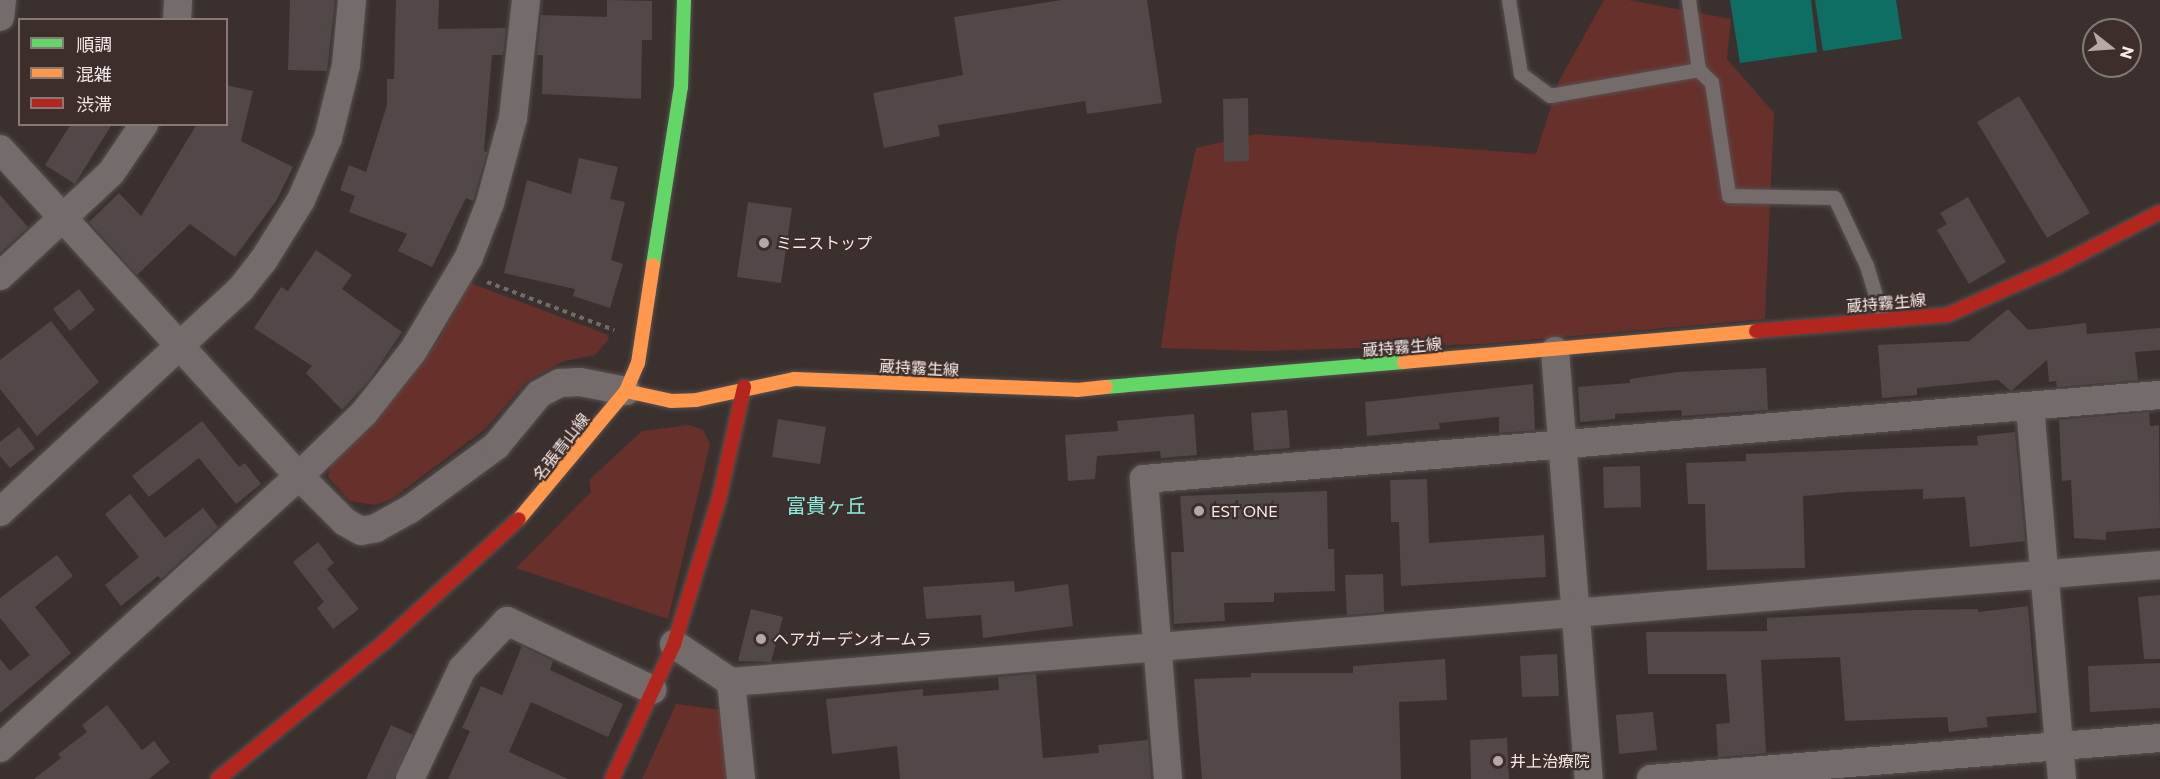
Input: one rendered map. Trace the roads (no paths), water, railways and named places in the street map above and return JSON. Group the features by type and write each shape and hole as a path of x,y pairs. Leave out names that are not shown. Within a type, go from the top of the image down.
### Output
{"main road":[{"name":"名張青山線","path":"218,779 382,644 534,506 626,391 638,363 681,87 684,0"},
{"name":"蔵持霧生線","path":"626,391 671,401 696,400 744,387 794,379 1077,390 1555,351 1883,319 1947,315 2057,266 2160,212"},
{"path":"612,779 674,644 719,499 744,387"}],"street":[{"path":"0,17 2,0"},
{"path":"177,18 178,0"},
{"path":"0,512 240,290 282,234 301,200 339,105 351,35 352,0"},
{"path":"0,748 299,476 388,384 436,315 461,272 506,153 519,86 526,0"},
{"path":"0,276 111,173 143,126"},
{"path":"0,149 299,476 345,522 361,531 376,528 409,510 496,446 539,394 560,383 580,382 626,391"},
{"path":"1555,351 1589,779"},
{"path":"1168,779 1155,648 1144,479 2160,395"},
{"path":"2030,406 2062,779"},
{"path":"674,644 731,682 2160,565"},
{"path":"410,779 462,669 507,621 653,690"},
{"path":"731,682 741,779"},
{"path":"1651,779 2160,738"}],"lane":[{"path":"1509,0 1521,74 1550,96 1699,70"},
{"path":"1689,0 1699,70 1712,83 1729,196 1835,198 1867,266 1883,319"}],"water":[{"path":"1730,0 1811,0 1817,52 1740,63"},
{"path":"1815,0 1896,0 1902,39 1823,51"}],"place":[{"name":"ミニストップ","path":"764,243"},
{"name":"EST ONE","path":"1199,511"},
{"name":"ヘアガーデンオームラ","path":"761,639"},
{"name":"井上治療院","path":"1498,761"}],"district":[{"name":"富貴ヶ丘","path":"826,505"}]}
